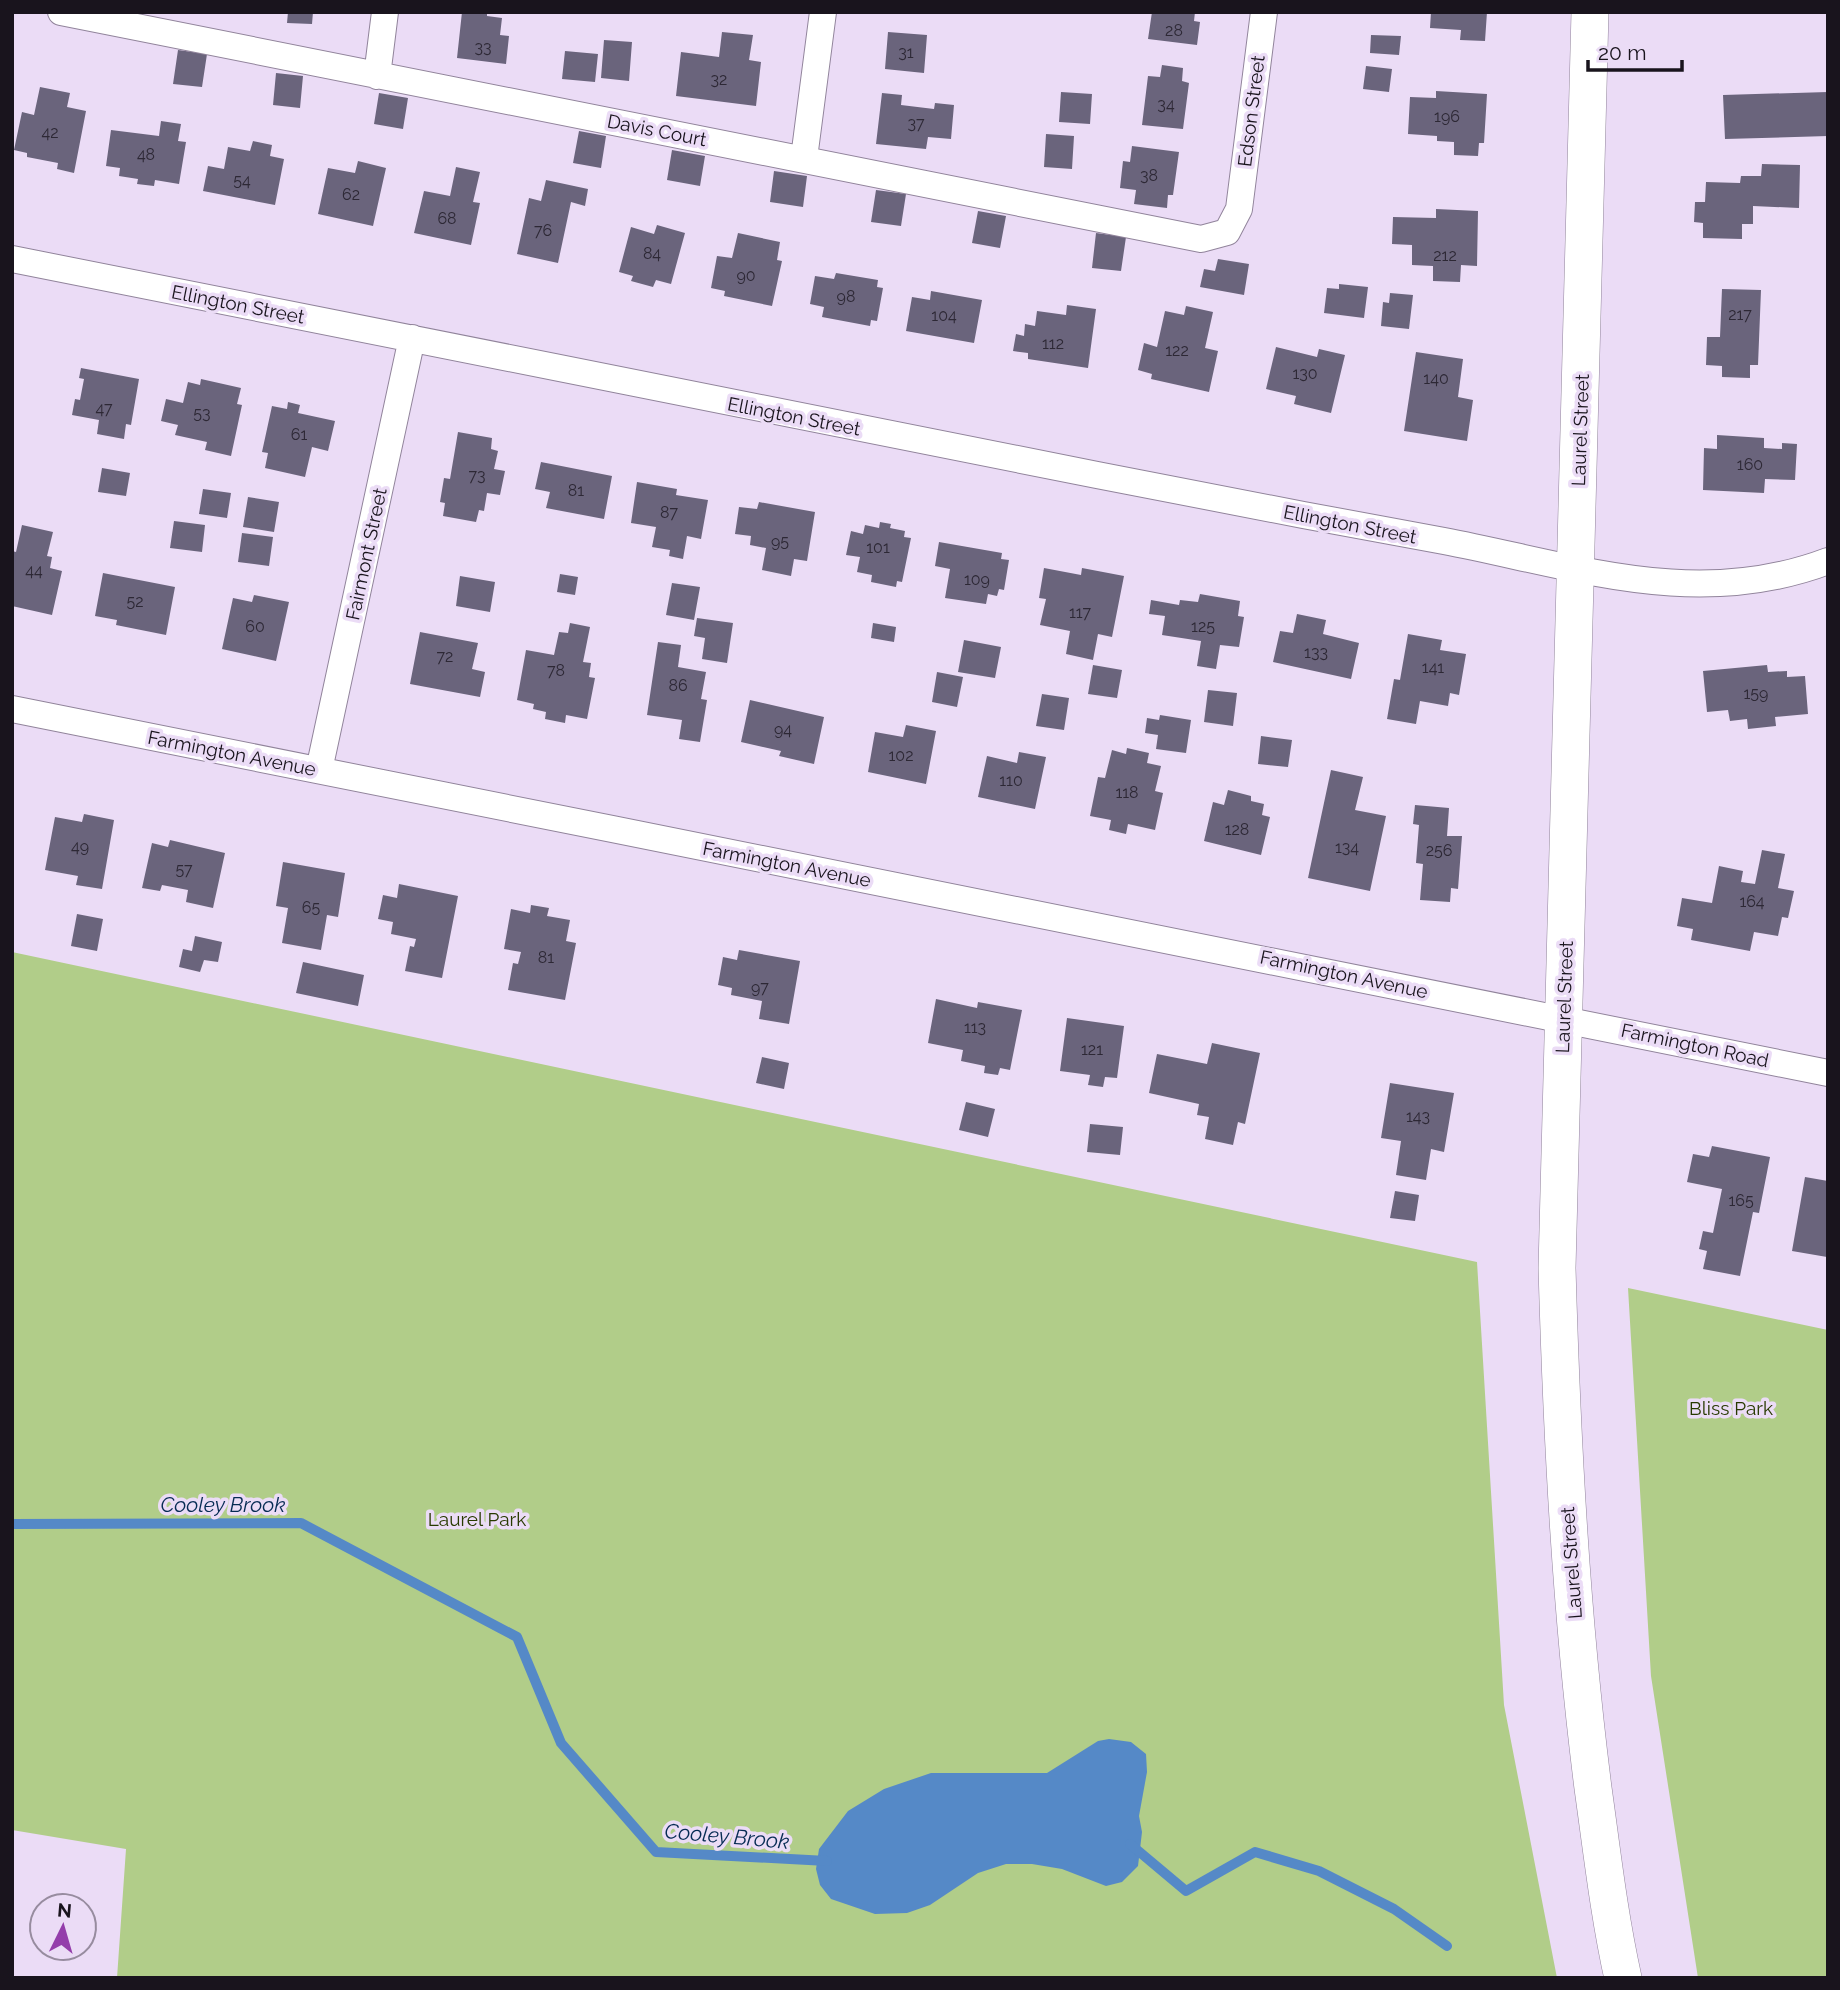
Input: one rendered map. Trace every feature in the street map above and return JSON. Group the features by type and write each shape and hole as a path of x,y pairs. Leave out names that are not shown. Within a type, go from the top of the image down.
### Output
{"street":[{"name":"Davis Court","path":"61,12 1201,239 1227,232 1239,209"},
{"path":"377,76 385,12"},
{"path":"804,158 823,12"},
{"name":"Edson Street","path":"1239,209 1264,12"},
{"name":"Laurel Street","path":"1590,12 1557,1268 1569,1546 1587,1744 1613,1931 1623,1978"},
{"name":"Ellington Street","path":"12,259 760,410 1627,580 1704,583 1770,577 1828,561"},
{"name":"Fairmont Street","path":"319,770 412,338"},
{"name":"Farmington Avenue","path":"12,709 1563,1018"},
{"name":"Farmington Road","path":"1563,1018 1828,1073"}],"green space":[{"name":"Laurel Park","path":"12,952 1477,1262 1504,1705 1557,1978 117,1978 126,1849 12,1830"},
{"name":"Bliss Park","path":"1628,1288 1828,1330 1828,1978 1698,1978 1651,1676"}],"water":[{"path":"1109,1739 1131,1742 1146,1754 1147,1772 1139,1816 1142,1832 1138,1866 1122,1882 1106,1886 1062,1869 1032,1864 1006,1864 978,1873 930,1905 907,1913 875,1914 831,1899 820,1885 816,1869 819,1849 848,1811 884,1789 931,1773 1047,1773 1098,1741"}],"building":[{"path":"288,12 313,12 312,24 287,23"},
{"path":"462,12 487,12 487,16 502,18 500,35 509,36 506,64 457,58"},
{"path":"1152,12 1195,12 1194,21 1200,22 1197,45 1148,39"},
{"path":"1431,12 1487,12 1485,41 1460,40 1461,30 1430,28"},
{"path":"722,32 753,35 749,60 761,62 756,106 676,96 681,52 719,57"},
{"path":"888,32 927,35 924,73 885,69"},
{"path":"1371,35 1401,36 1399,55 1370,53"},
{"path":"604,40 632,42 629,81 601,78"},
{"path":"178,50 207,54 202,87 173,84"},
{"path":"565,51 598,54 595,82 562,79"},
{"path":"1162,65 1183,68 1182,81 1189,83 1183,129 1142,125 1148,76 1160,77"},
{"path":"1366,66 1392,69 1389,92 1363,89"},
{"path":"276,73 303,76 300,108 273,105"},
{"path":"40,87 70,93 67,107 86,111 74,173 57,169 58,163 27,157 27,153 14,150 22,112 34,115"},
{"path":"1436,91 1487,94 1484,143 1479,143 1478,156 1454,155 1454,142 1437,141 1437,136 1408,134 1410,97 1436,98"},
{"path":"1061,92 1092,94 1090,124 1059,122"},
{"path":"1828,92 1828,136 1725,139 1723,95"},
{"path":"379,93 408,98 403,129 374,124"},
{"path":"882,93 902,95 901,105 934,109 935,103 954,105 951,139 928,137 926,149 876,144"},
{"path":"161,121 181,124 178,141 186,142 179,184 155,180 154,186 137,184 138,179 119,176 120,168 106,166 111,130 159,136"},
{"path":"579,131 606,136 601,168 573,163"},
{"path":"1046,134 1074,136 1072,169 1044,167"},
{"path":"253,141 272,145 270,156 284,159 275,205 203,191 208,166 224,169 228,147 250,151"},
{"path":"1132,146 1179,152 1173,195 1168,195 1167,208 1134,204 1136,190 1120,188 1123,161 1130,162"},
{"path":"672,150 705,156 700,186 667,180"},
{"path":"358,161 386,168 373,226 318,214 328,168 355,173"},
{"path":"1762,164 1800,165 1799,208 1753,206 1753,224 1742,224 1742,239 1703,238 1703,223 1694,222 1695,202 1705,202 1706,182 1740,183 1741,176 1761,176"},
{"path":"456,167 480,172 473,202 480,203 471,245 414,233 424,191 450,196"},
{"path":"774,171 807,176 803,207 770,202"},
{"path":"546,180 588,189 585,206 571,202 558,263 517,254 529,198 541,201"},
{"path":"876,190 906,194 901,226 871,222"},
{"path":"1436,209 1478,211 1477,266 1461,265 1460,282 1433,281 1433,266 1412,265 1412,245 1392,244 1393,217 1436,218"},
{"path":"978,211 1006,216 1000,248 972,243"},
{"path":"657,225 685,233 671,284 656,280 653,287 631,281 633,276 619,272 631,227 654,234"},
{"path":"738,233 780,242 777,260 782,261 772,306 724,296 725,291 711,288 717,256 732,258"},
{"path":"1096,233 1126,237 1121,271 1092,268"},
{"path":"1218,259 1249,264 1244,295 1200,287 1204,269 1215,271"},
{"path":"836,273 878,280 877,287 883,288 877,321 871,320 870,326 822,317 824,307 810,304 815,276 834,279"},
{"path":"1339,284 1368,287 1364,318 1324,313 1327,288 1339,289"},
{"path":"1722,289 1761,290 1758,365 1750,365 1750,378 1722,377 1722,366 1706,365 1707,337 1720,337"},
{"path":"931,291 982,300 974,343 906,331 912,297 930,300"},
{"path":"1390,293 1413,295 1409,329 1381,326 1383,302 1389,303"},
{"path":"1067,305 1096,309 1088,368 1028,359 1028,353 1013,351 1016,334 1024,336 1025,324 1035,326 1037,311 1066,315"},
{"path":"1186,306 1213,312 1205,348 1218,351 1209,392 1151,379 1152,374 1138,370 1144,343 1157,347 1165,311 1184,315"},
{"path":"1276,347 1317,357 1319,349 1345,355 1331,413 1294,404 1296,396 1266,389"},
{"path":"1416,352 1463,359 1458,397 1473,400 1467,441 1404,431"},
{"path":"81,368 139,379 131,425 126,424 124,439 97,434 99,420 72,415 75,399 80,400 84,379 79,378"},
{"path":"201,379 241,388 237,404 242,405 231,456 205,450 207,442 175,435 178,425 161,421 166,399 183,403 188,382 200,385"},
{"path":"288,402 300,405 298,413 335,421 328,451 312,447 305,477 265,468 268,453 262,452 272,406 287,409"},
{"path":"458,432 492,438 491,449 498,451 494,469 505,471 500,495 487,493 484,511 479,510 476,522 443,516 445,503 440,502 444,478 450,479"},
{"path":"1717,435 1764,438 1764,448 1782,449 1782,443 1797,444 1795,480 1765,479 1764,493 1703,490 1704,448 1717,449"},
{"path":"541,462 612,476 604,519 546,508 550,492 535,489"},
{"path":"102,468 130,473 126,496 98,492"},
{"path":"637,482 677,489 676,495 708,500 701,539 687,536 683,559 669,556 670,550 652,547 656,527 631,523"},
{"path":"203,489 231,493 227,518 199,514"},
{"path":"248,497 279,502 274,532 243,527"},
{"path":"759,502 815,512 807,561 794,559 791,576 762,570 766,548 750,545 751,536 735,534 739,507 757,509"},
{"path":"174,521 205,525 202,552 170,548"},
{"path":"880,522 891,524 890,528 905,531 904,537 911,538 902,582 897,581 896,587 871,582 872,575 857,572 860,557 846,555 851,531 863,534 865,525 879,528"},
{"path":"22,525 53,532 47,556 52,557 50,568 62,571 52,615 12,606 12,551 16,552"},
{"path":"242,533 273,537 269,566 238,562"},
{"path":"939,542 1002,553 1001,559 1009,560 1004,590 999,589 997,596 988,594 986,604 945,598 950,569 935,566"},
{"path":"1044,568 1081,575 1082,568 1124,576 1112,637 1098,634 1093,660 1066,654 1070,631 1040,625 1046,599 1039,598"},
{"path":"103,573 175,587 166,635 116,625 117,620 95,616"},
{"path":"560,574 578,577 575,595 557,592"},
{"path":"460,576 495,582 490,612 456,606"},
{"path":"672,583 700,587 694,620 666,615"},
{"path":"1200,594 1240,601 1238,616 1244,617 1239,647 1220,645 1216,669 1197,666 1201,641 1162,635 1165,616 1149,614 1151,600 1179,605 1180,600 1198,602"},
{"path":"254,595 289,602 276,661 222,649 233,598 252,602"},
{"path":"1297,614 1326,620 1323,634 1359,643 1351,679 1273,662 1280,631 1293,633"},
{"path":"697,618 733,623 727,663 702,659 705,638 694,636"},
{"path":"570,623 590,627 583,662 591,663 589,677 595,678 587,719 566,715 565,723 545,719 546,712 533,709 534,704 517,700 526,650 554,655 559,632 568,633"},
{"path":"873,623 896,627 894,642 871,638"},
{"path":"420,632 478,643 472,669 485,672 480,697 410,684"},
{"path":"1408,634 1442,640 1440,650 1466,654 1459,695 1450,693 1448,706 1420,701 1416,724 1387,719 1394,679 1400,680"},
{"path":"964,640 1001,647 995,678 958,672"},
{"path":"658,642 681,645 678,667 706,672 701,699 707,700 700,742 679,739 682,720 647,715"},
{"path":"1093,665 1122,670 1117,698 1088,694"},
{"path":"1767,665 1768,672 1787,671 1787,677 1805,676 1808,714 1775,717 1776,726 1748,729 1747,719 1730,721 1728,710 1707,712 1703,671"},
{"path":"937,672 963,677 957,707 932,702"},
{"path":"1208,690 1237,693 1233,726 1204,722"},
{"path":"1042,694 1069,698 1064,730 1036,726"},
{"path":"750,700 824,717 814,764 779,756 781,751 741,742"},
{"path":"1160,715 1191,720 1186,753 1156,749 1158,735 1145,733 1147,718 1159,720"},
{"path":"906,725 936,731 926,784 868,772 875,732 903,737"},
{"path":"1261,736 1292,740 1288,767 1258,764"},
{"path":"1127,748 1149,753 1147,763 1161,766 1155,791 1163,793 1155,830 1128,824 1126,834 1109,830 1111,820 1090,816 1098,777 1105,778 1112,750 1126,754"},
{"path":"1019,752 1046,757 1035,809 978,797 987,756 1017,763"},
{"path":"1331,770 1363,777 1355,810 1386,816 1370,891 1308,878"},
{"path":"1228,790 1251,796 1251,801 1264,804 1262,815 1270,817 1261,855 1204,841 1213,802 1224,805"},
{"path":"1415,805 1449,808 1447,836 1462,836 1458,889 1451,888 1450,902 1420,900 1423,864 1416,863 1419,825 1413,824"},
{"path":"84,814 114,820 102,889 76,885 78,876 45,870 55,817 82,822"},
{"path":"170,840 225,853 213,908 186,902 188,890 162,885 160,891 142,888 152,843 168,847"},
{"path":"1762,850 1785,854 1778,888 1794,891 1788,918 1782,917 1778,936 1754,932 1750,951 1691,940 1693,929 1677,926 1682,898 1712,903 1719,866 1743,871 1741,882 1755,884"},
{"path":"283,862 345,873 338,917 327,915 321,950 282,943 288,908 276,906"},
{"path":"399,884 458,896 442,978 405,971 410,946 414,947 416,939 391,934 393,922 378,919 383,895 397,898"},
{"path":"531,905 549,908 547,916 570,920 566,941 576,943 565,1000 508,990 513,963 518,964 521,952 504,949 511,909 530,913"},
{"path":"77,914 103,919 97,951 71,946"},
{"path":"195,936 222,942 218,962 204,960 200,972 179,967 183,949 192,951"},
{"path":"739,950 800,961 789,1024 759,1019 762,1001 731,995 732,988 718,985 723,957 737,960"},
{"path":"303,962 364,975 358,1006 296,993"},
{"path":"936,999 977,1008 978,1002 1022,1010 1010,1070 1000,1068 998,1075 984,1073 985,1066 961,1061 963,1050 928,1043"},
{"path":"1067,1018 1124,1026 1117,1078 1105,1077 1103,1087 1088,1085 1090,1075 1060,1071"},
{"path":"1212,1043 1260,1053 1245,1124 1238,1122 1233,1145 1205,1139 1209,1117 1197,1115 1199,1104 1149,1093 1157,1054 1207,1064"},
{"path":"762,1057 789,1063 784,1089 756,1083"},
{"path":"1390,1083 1454,1093 1444,1152 1431,1149 1426,1180 1396,1175 1401,1141 1381,1138"},
{"path":"966,1102 995,1109 988,1137 959,1130"},
{"path":"1090,1124 1123,1127 1120,1155 1087,1152"},
{"path":"1712,1146 1770,1157 1759,1213 1753,1212 1740,1276 1703,1269 1707,1251 1699,1249 1703,1231 1713,1233 1722,1189 1687,1182 1693,1154 1709,1157"},
{"path":"1805,1177 1828,1181 1827,1257 1792,1251"},
{"path":"1395,1191 1419,1195 1415,1221 1390,1218"}],"waterway":[{"name":"Cooley Brook","path":"12,1524 301,1523 517,1637 561,1743 656,1852 827,1861"},
{"name":"Cooley Brook","path":"1130,1844 1186,1891 1255,1852 1319,1871 1394,1909 1447,1946"}]}
